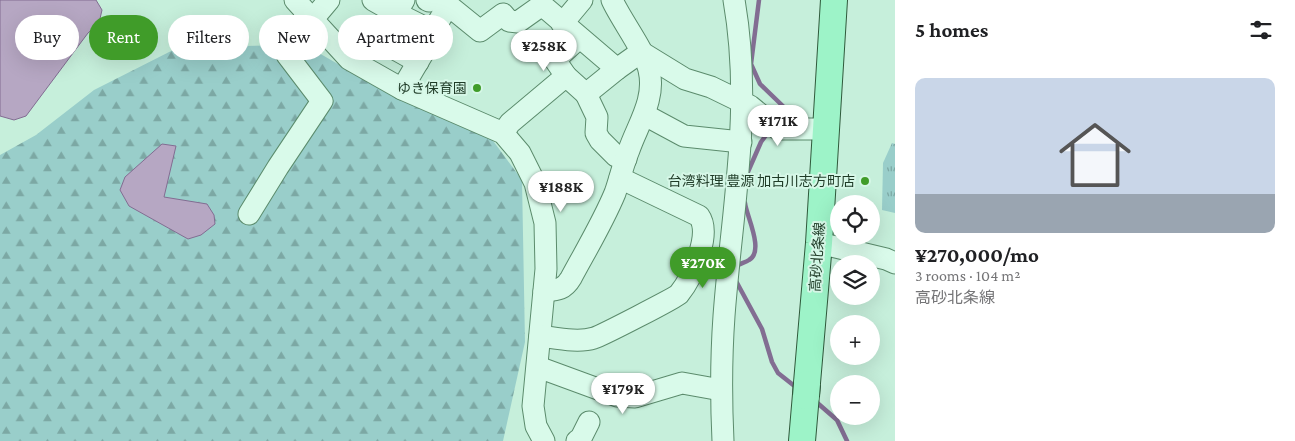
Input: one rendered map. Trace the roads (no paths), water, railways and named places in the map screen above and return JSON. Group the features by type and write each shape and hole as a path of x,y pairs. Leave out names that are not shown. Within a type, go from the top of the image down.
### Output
{"main road":[{"name":"高砂北条線","path":"802,441 819,243 834,0"}],"street":[{"path":"250,214 278,167 322,101 287,55 305,11 329,0"},
{"path":"373,0 400,6 412,15"},
{"path":"562,24 582,0"},
{"path":"544,291 560,290 566,286 606,213 645,115 650,89 650,72 612,0"},
{"path":"723,441 721,390 724,316 744,105 743,65 734,0"},
{"path":"443,15 448,5 480,32 499,7 510,21 518,22 541,3 562,24 618,69"},
{"path":"305,11 349,59 402,89 503,133 520,152 534,183 545,223 544,291 533,406 536,426 544,441"},
{"path":"540,336 594,338 678,295 695,266 704,231 704,223 698,216 622,169 616,156 600,140 596,133 596,117 586,94 566,76 555,60 580,38"},
{"path":"586,94 641,52"},
{"path":"641,52 684,79 711,87 744,105 750,106 778,129 826,128"},
{"path":"402,89 418,62 414,60"},
{"path":"503,133 510,123 566,76"},
{"path":"645,115 684,136 741,142"},
{"path":"819,243 886,259 895,263"},
{"path":"538,367 617,396 634,398 682,384 721,390"},
{"path":"577,441 581,438 589,422"}],"waterway":[{"path":"759,0 751,64 760,84 788,111 780,122"},
{"path":"747,174 761,142 770,130"},
{"path":"737,269 738,265 749,260 755,249 755,241 745,203"},
{"path":"736,281 762,329 772,362 778,373 797,388"},
{"path":"814,400 837,420 847,441"}],"place":[{"name":"ゆき保育園","path":"477,88"},
{"name":"台湾料理 豊源 加古川志方町店","path":"865,181"}]}
